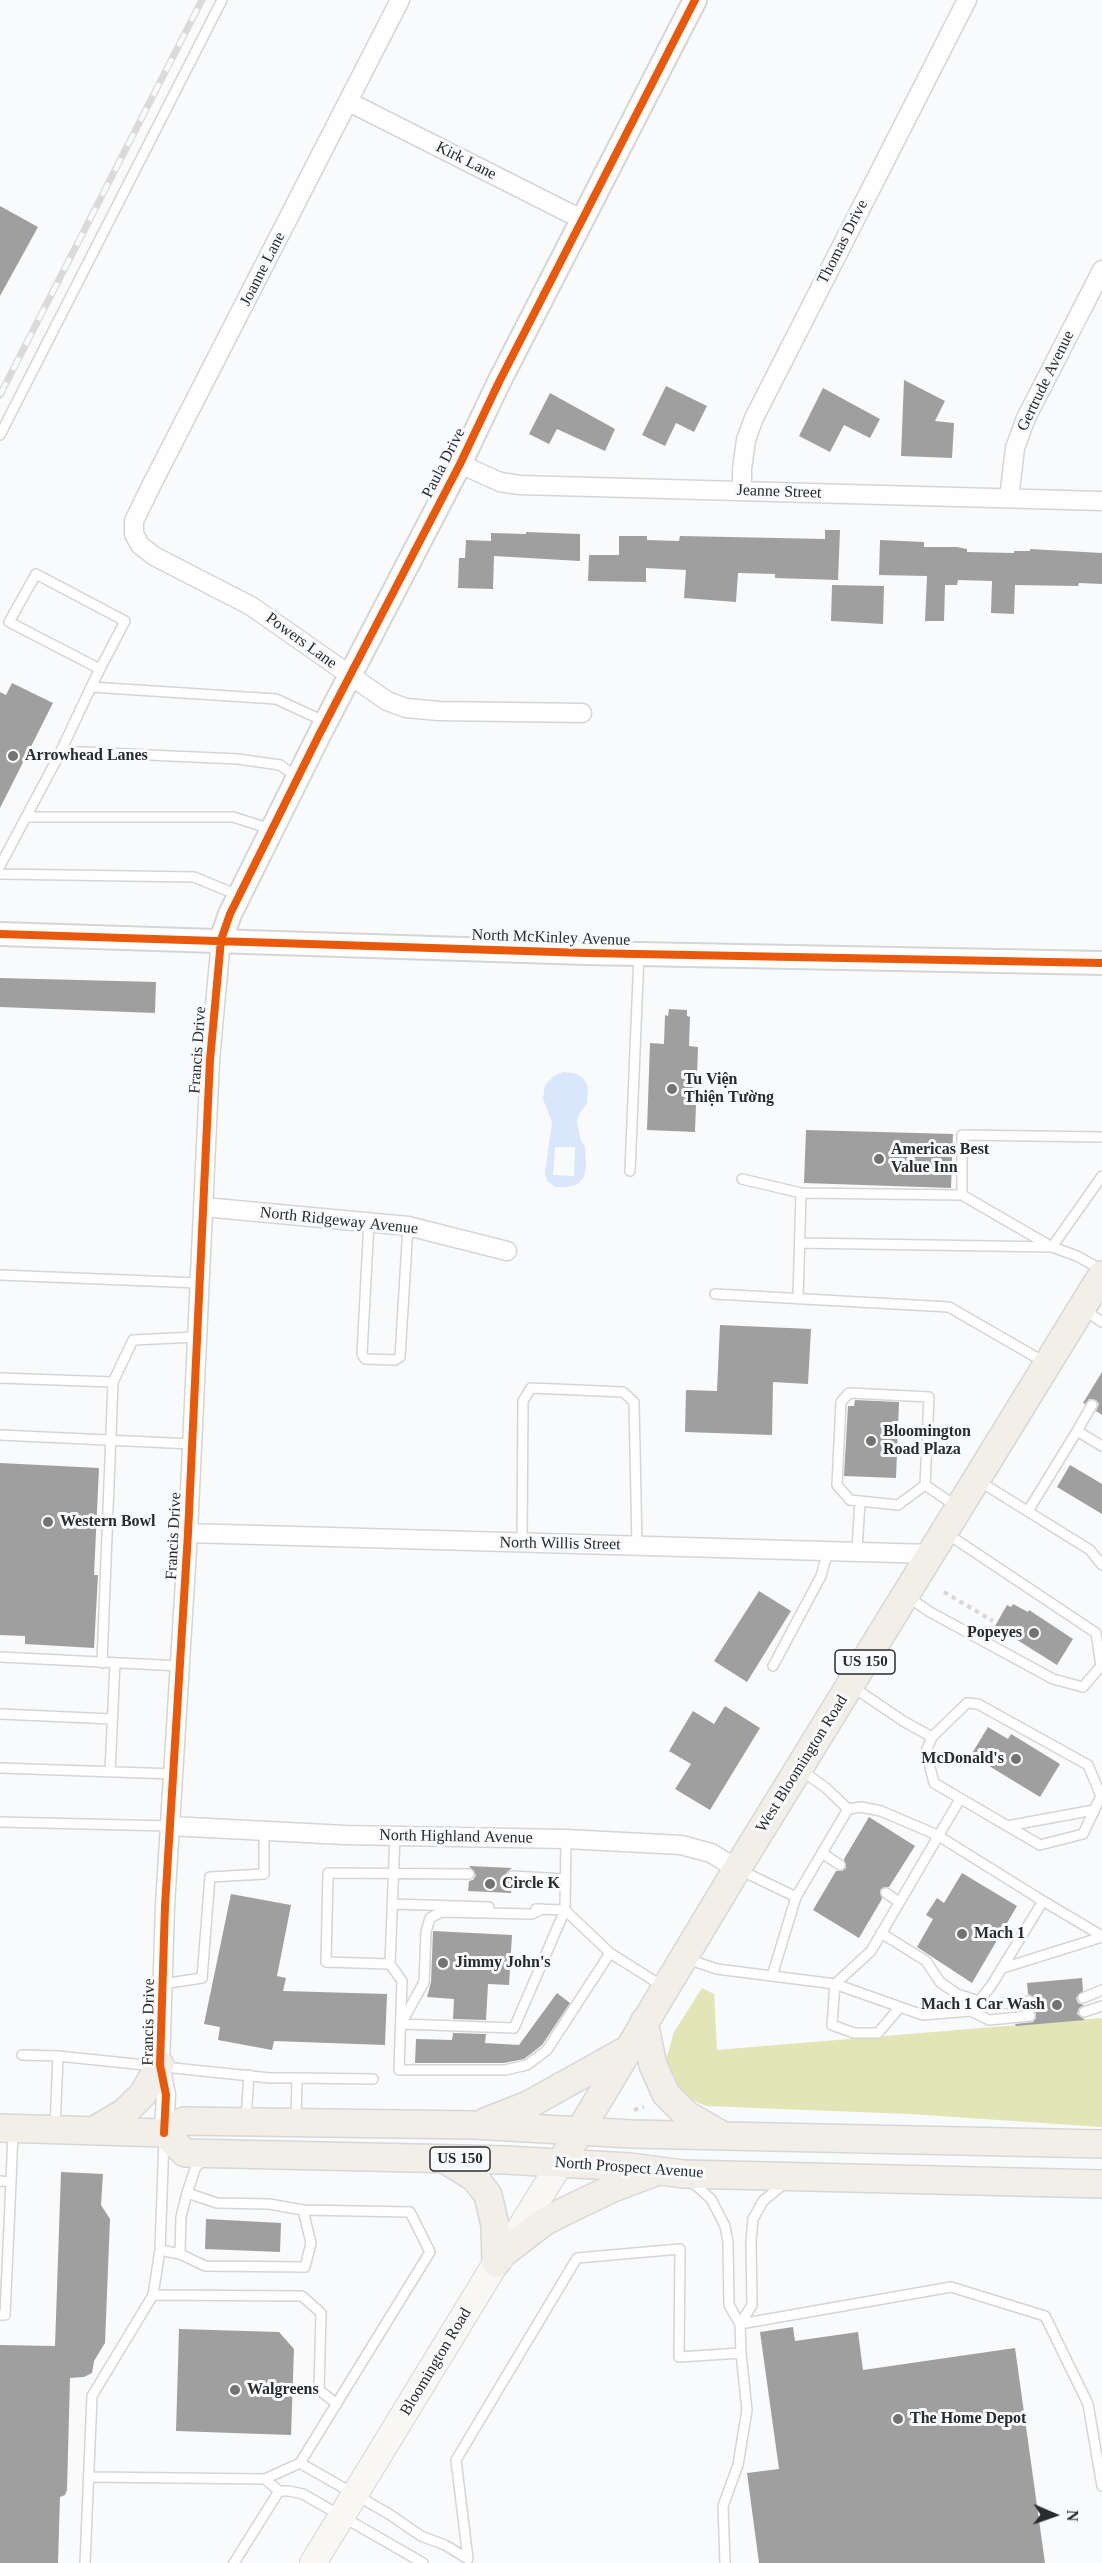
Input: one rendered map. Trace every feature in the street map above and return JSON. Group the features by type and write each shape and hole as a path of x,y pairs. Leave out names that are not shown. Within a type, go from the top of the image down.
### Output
{"main road":[{"name":"West Bloomington Road","path":"561,2162 627,2049 1048,1364 1092,1316 1102,1275"},
{"path":"644,2022 653,2065 666,2094 699,2124 726,2137"},
{"path":"474,2125 513,2113 627,2049"},
{"path":"93,2131 125,2112 143,2094 159,2065"},
{"name":"North Prospect Avenue","path":"7,2128 164,2133 184,2121 474,2125 726,2137 1102,2144"},
{"name":"North Prospect Avenue","path":"164,2133 185,2153 561,2162 683,2174 1102,2184"},
{"path":"442,2158 475,2178 488,2195 501,2257 553,2217 613,2188 656,2172"},
{"name":"Bloomington Road","path":"313,2563 561,2162"}],"street":[{"name":"Joanne Lane","path":"136,540 134,521 151,486 400,0"},
{"name":"Paula Drive","path":"221,940 240,896 326,722 460,464 499,382 695,0"},
{"name":"Thomas Drive","path":"742,491 746,440 754,418 967,0"},
{"name":"Kirk Lane","path":"349,102 582,220"},
{"name":"Gertrude Avenue","path":"1009,498 1015,448 1026,418 1102,270"},
{"name":"Jeanne Street","path":"460,464 490,479 510,484 1102,501"},
{"name":"Powers Lane","path":"136,540 154,556 251,606 387,701 406,708 582,713"},
{"name":"North McKinley Avenue","path":"0,934 639,954 1102,963"},
{"name":"Francis Drive","path":"164,2133 166,2095 159,2065 162,1984 188,1533 210,1060 221,940"},
{"name":"North Ridgeway Avenue","path":"204,1207 408,1226 507,1251"},
{"name":"North Willis Street","path":"188,1533 828,1551 857,1551 938,1543"},
{"name":"North Highland Avenue","path":"170,1826 681,1845 711,1853 737,1869"}],"lane":[{"path":"0,435 222,0"},
{"path":"0,866 125,621 36,574 9,622 100,669"},
{"path":"91,687 276,699 326,722"},
{"path":"61,750 238,759 280,765 298,778"},
{"path":"26,817 233,817 272,830"},
{"path":"0,874 194,877 240,896"},
{"path":"630,1171 639,954"},
{"path":"962,1196 962,1135 1102,1137"},
{"path":"1052,1247 1102,1176"},
{"path":"742,1179 801,1193 962,1196 1052,1247 1077,1256 1102,1270"},
{"path":"798,1299 801,1193"},
{"path":"369,1221 362,1354 365,1359 395,1360 400,1357 408,1226"},
{"path":"800,1243 1052,1247"},
{"path":"0,1275 199,1283"},
{"path":"715,1294 949,1307 1048,1364"},
{"path":"102,1663 113,1383 133,1340 196,1337"},
{"path":"0,1378 113,1383"},
{"path":"522,1543 523,1401 531,1388 623,1392 634,1402 637,1546"},
{"path":"849,1393 929,1397 925,1485 898,1505 850,1500 837,1485 841,1402 849,1393"},
{"path":"1028,1511 1092,1405"},
{"path":"1077,1431 1102,1446"},
{"path":"0,1435 192,1444"},
{"path":"977,1480 1090,1550 1102,1565"},
{"path":"925,1485 958,1508"},
{"path":"857,1551 860,1501"},
{"path":"906,1595 930,1612 1053,1680 1083,1687 1101,1666 1096,1633 938,1543"},
{"path":"773,1666 821,1576 828,1551"},
{"path":"0,1657 181,1666"},
{"path":"110,1772 115,1663"},
{"path":"851,1685 903,1721 932,1737"},
{"path":"967,1703 978,1704 1088,1765 1101,1796 1083,1834 1040,1845 934,1783 926,1751 932,1737 967,1703"},
{"path":"0,1714 112,1719"},
{"path":"0,1768 174,1774"},
{"path":"799,1768 826,1788 848,1809"},
{"path":"900,2007 878,2033 854,2033 832,2025 835,1984 871,1951 960,1799"},
{"path":"772,1976 796,1897 848,1809 861,1806 881,1811 937,1835 1102,1936"},
{"path":"1007,1826 1094,1810"},
{"path":"0,1822 170,1826"},
{"path":"162,1984 202,1977 210,1876 264,1874 264,1831"},
{"path":"395,1836 390,1964 402,1981 399,2070 505,2070 527,2065 548,2050 610,1953"},
{"path":"401,2024 514,2028 565,1910 566,1839"},
{"path":"822,1853 840,1865"},
{"path":"737,1869 796,1897"},
{"path":"390,1964 326,1962 328,1873 469,1874"},
{"path":"512,1876 566,1879"},
{"path":"886,1893 899,1902"},
{"path":"971,2011 1003,1968 1042,1901"},
{"path":"392,1904 565,1910 610,1953 665,1988"},
{"path":"401,2024 424,1982 426,1932 430,1918 441,1912 532,1914 542,1909"},
{"path":"881,1933 926,1961 940,1982 957,1994 979,2001"},
{"path":"1003,1968 1102,1936"},
{"path":"685,1958 717,1969 835,1984 923,2015 971,2011 988,2005 1029,2001"},
{"path":"1083,1998 1102,1990"},
{"path":"1084,2012 1102,2006"},
{"path":"971,2011 989,2020 1030,2016"},
{"path":"22,2055 58,2056 249,2075 373,2079"},
{"path":"55,2130 58,2056"},
{"path":"246,2123 249,2075"},
{"path":"296,2124 297,2078"},
{"path":"0,2314 5,2315 4,2244 11,2181 7,2128"},
{"path":"85,2563 92,2396 153,2295 160,2250 164,2133"},
{"path":"180,2254 181,2217 187,2193 195,2169 206,2154"},
{"path":"683,2174 711,2199 725,2226 729,2305 740,2324 747,2410 738,2464 723,2506 725,2563"},
{"path":"740,2324 752,2305 753,2219 763,2201 775,2189 796,2176"},
{"path":"0,2181 11,2181"},
{"path":"89,2477 265,2479 300,2463 430,2252 410,2212 303,2210 269,2204 217,2203 187,2193"},
{"path":"160,2250 180,2254 205,2266 305,2267 311,2243 303,2210"},
{"path":"465,2562 456,2460 576,2258 680,2249 679,2357 741,2352"},
{"path":"740,2324 951,2287 1045,2316 1088,2404 1102,2486"},
{"path":"153,2295 302,2296 321,2313 319,2390 337,2404"},
{"path":"300,2463 389,2514 421,2536 445,2545 465,2562"},
{"path":"265,2479 279,2491 303,2494 423,2563"},
{"path":"234,2563 279,2491"}],"path":[{"path":"944,1592 993,1621"}],"green space":[{"path":"702,1988 714,1994 717,2050 1102,2018 1102,2127 910,2114 706,2106 679,2094 664,2067 674,2032"}],"water":[{"path":"563,1072 574,1073 583,1078 588,1087 587,1103 579,1114 577,1122 581,1141 585,1147 584,1177 578,1184 567,1187 555,1187 547,1181 545,1173 552,1122 543,1099 545,1085 554,1076","holes":["555,1147 575,1147 574,1176 553,1175"]}],"building":[{"path":"0,206 38,227 0,296"},
{"path":"904,380 945,401 935,421 954,423 952,458 901,456"},
{"path":"666,386 707,406 694,432 676,423 665,446 642,435"},
{"path":"823,388 880,419 870,438 844,425 830,452 799,436"},
{"path":"550,393 615,429 605,451 557,429 549,444 529,434"},
{"path":"825,530 840,530 838,580 775,578 775,574 738,573 736,602 684,598 686,570 646,568 646,582 588,581 589,555 619,555 619,536 647,536 647,540 679,541 680,536 825,539"},
{"path":"526,532 580,534 580,561 494,556 493,589 458,588 459,558 465,558 466,540 491,541 491,533 526,534"},
{"path":"880,540 924,542 924,547 957,547 967,549 967,552 1014,553 1014,551 1030,551 1030,549 1102,553 1102,584 1015,585 1014,614 991,613 992,581 958,580 957,585 945,585 944,621 925,621 927,576 879,575"},
{"path":"832,585 884,586 883,624 831,621"},
{"name":"Arrowhead Lanes","path":"12,683 53,703 0,808 0,692 6,695"},
{"path":"0,978 156,982 155,1013 0,1007"},
{"name":"Tu Viện Thiện Tường","path":"669,1009 687,1010 687,1016 690,1017 689,1046 698,1047 695,1132 647,1130 650,1043 664,1044 665,1015 668,1016"},
{"name":"Americas Best Value Inn","path":"806,1130 953,1134 951,1188 804,1183"},
{"path":"720,1325 811,1329 808,1384 773,1382 772,1435 685,1432 686,1390 717,1391"},
{"path":"1102,1372 1102,1415 1096,1411 1099,1404 1096,1400 1089,1399 1085,1404 1083,1403"},
{"name":"Bloomington Road Plaza","path":"855,1400 899,1402 896,1478 844,1476 848,1406 854,1406"},
{"name":"Western Bowl","path":"0,1463 99,1468 94,1575 98,1575 94,1648 25,1644 25,1636 0,1635"},
{"path":"1070,1465 1102,1484 1102,1514 1057,1487"},
{"path":"759,1591 791,1611 747,1682 714,1661"},
{"name":"Popeyes","path":"1013,1604 1028,1612 1029,1610 1073,1639 1057,1665 995,1626 1007,1605 1011,1607"},
{"path":"725,1706 760,1728 710,1810 675,1789 691,1764 669,1751 693,1711 714,1724"},
{"name":"McDonald's","path":"988,1727 1008,1739 1011,1734 1060,1764 1040,1797 971,1755"},
{"path":"869,1817 915,1846 889,1887 880,1890 882,1899 859,1938 813,1910 836,1871 846,1868 844,1859"},
{"name":"Circle K","path":"469,1866 512,1868 505,1876 511,1883 511,1893 468,1891 469,1881 473,1880 476,1875"},
{"name":"Mach 1","path":"962,1873 1017,1906 972,1983 917,1947 933,1919 926,1915 937,1898 944,1903"},
{"path":"231,1894 291,1905 277,1976 286,1978 283,1991 387,1994 385,2045 274,2041 272,2050 218,2040 220,2027 204,2024"},
{"path":"433,1931 512,1935 509,1985 488,1984 486,2020 453,2019 454,1999 427,1997 431,1982"},
{"name":"Mach 1 Car Wash","path":"1082,1978 1083,1991 1076,1998 1078,2003 1084,2005 1079,2008 1077,2014 1085,2020 1016,2026 1015,2024 1033,2022 1036,2018 1036,2013 1032,2010 1014,2011 1035,2004 1035,1998 1028,1994 1027,1983"},
{"path":"557,1993 570,2003 542,2045 524,2059 504,2063 415,2063 416,2039 452,2040 453,2033 486,2034 485,2043 519,2045"},
{"path":"61,2172 103,2174 101,2205 110,2219 105,2343 94,2361 92,2373 84,2377 70,2378 67,2490 65,2495 60,2497 58,2563 0,2563 0,2345 55,2346"},
{"path":"206,2219 281,2223 280,2252 205,2249"},
{"name":"The Home Depot","path":"793,2327 795,2341 858,2332 863,2370 1015,2348 1045,2563 759,2563 747,2473 779,2469 760,2332"},
{"name":"Walgreens","path":"179,2329 279,2332 294,2349 291,2435 176,2431"}],"railway":[{"path":"0,395 202,0"}],"cycle path":[{"path":"164,2133 166,2095 160,2065 165,1906 188,1533 210,1060 221,940 230,914 319,735 460,464 499,382 695,0"},
{"path":"0,934 586,953 1102,963"}],"place":[{"name":"Arrowhead Lanes","path":"13,756"},
{"name":"Tu Viện Thiện Tường","path":"672,1089"},
{"name":"Americas Best Value Inn","path":"879,1159"},
{"name":"Bloomington Road Plaza","path":"871,1441"},
{"name":"Western Bowl","path":"48,1522"},
{"name":"Popeyes","path":"1034,1633"},
{"name":"McDonald's","path":"1016,1759"},
{"name":"Circle K","path":"490,1884"},
{"name":"Mach 1","path":"962,1934"},
{"name":"Jimmy John's","path":"443,1963"},
{"name":"Mach 1 Car Wash","path":"1057,2005"},
{"name":"Walgreens","path":"235,2390"},
{"name":"The Home Depot","path":"898,2419"}]}
